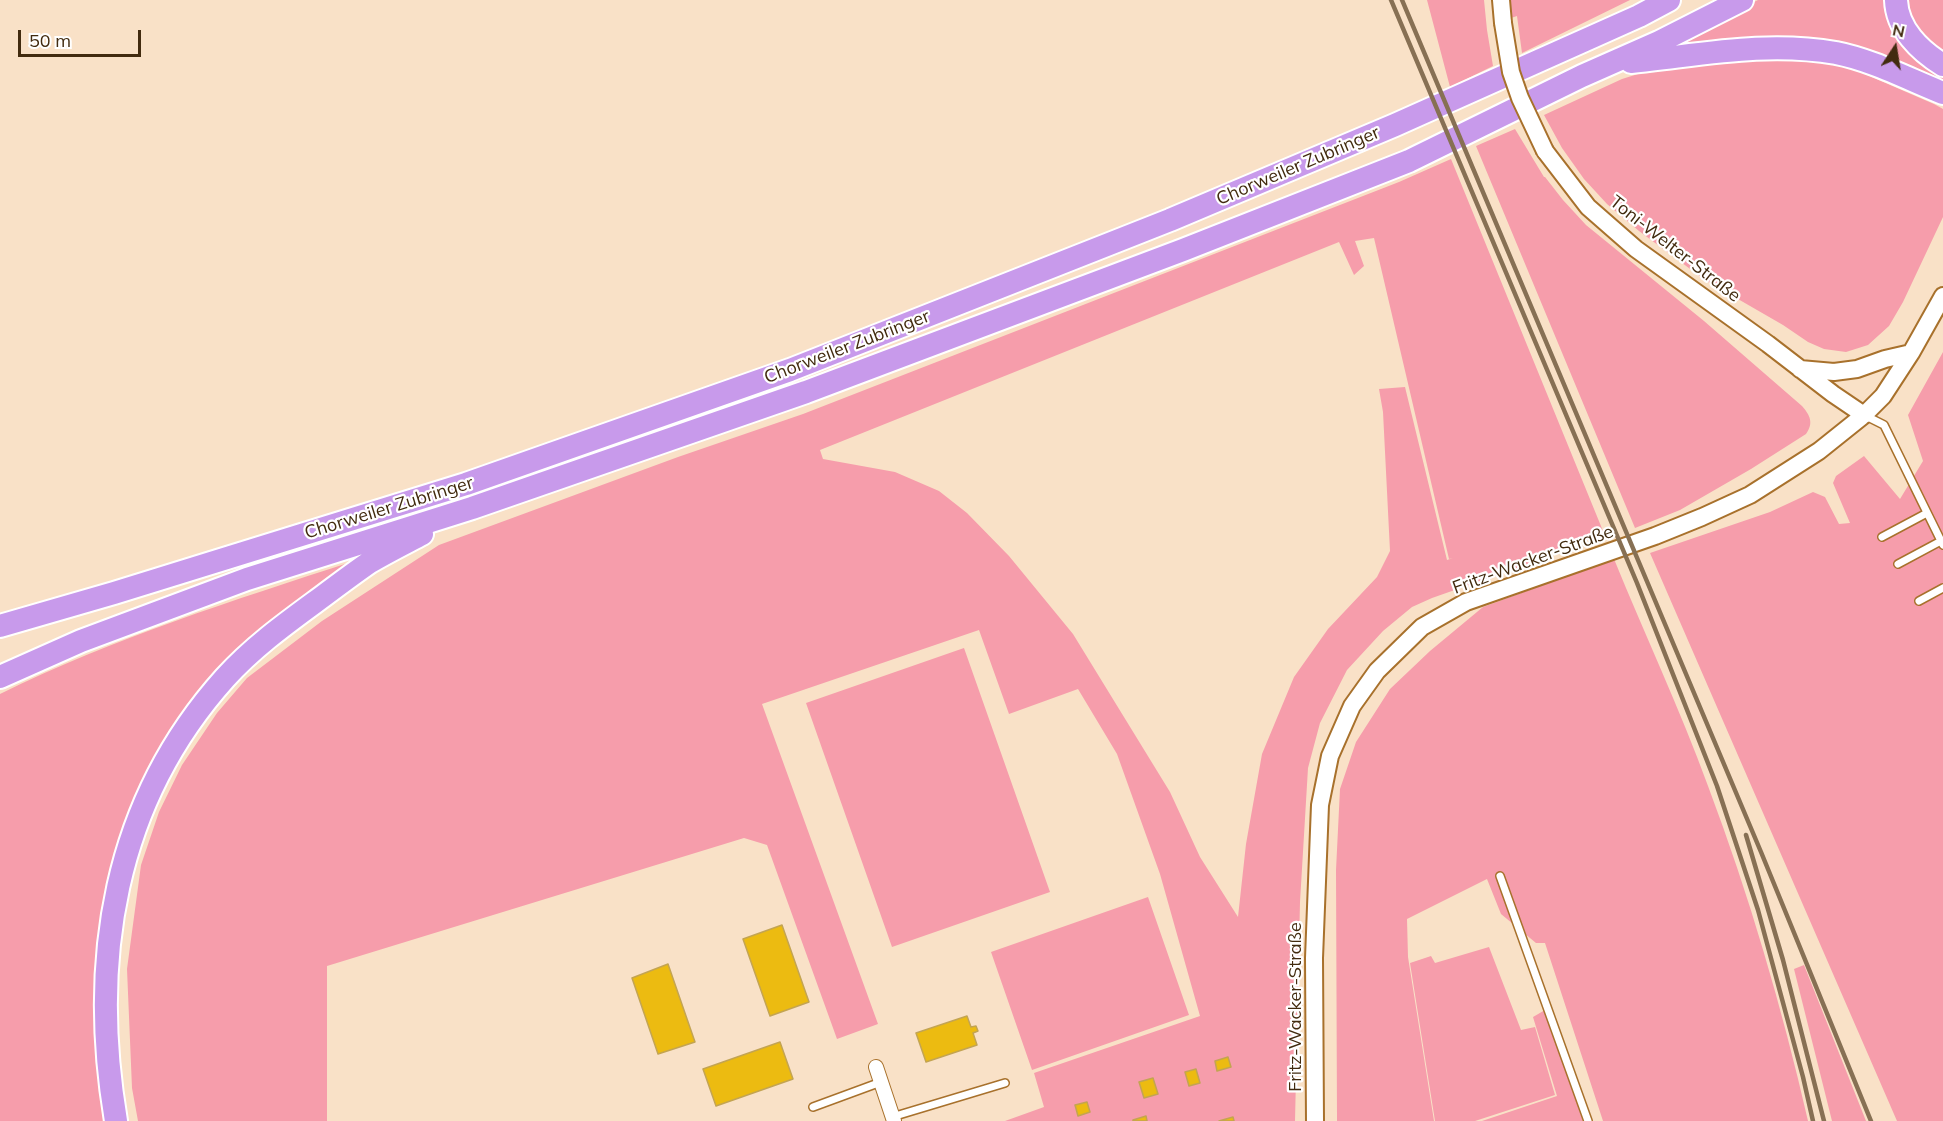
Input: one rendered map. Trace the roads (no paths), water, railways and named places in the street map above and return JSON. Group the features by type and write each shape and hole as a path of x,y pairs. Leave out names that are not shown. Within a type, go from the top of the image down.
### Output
{"highway":[{"path":"1639,16 1662,0"},
{"name":"Chorweiler Zubringer","path":"0,626 466,484 790,370 1170,220 1384,130 1639,16 1669,0"},
{"name":"Chorweiler Zubringer","path":"0,677 81,641 247,579 472,508 806,392 1194,246 1409,161 1742,0"},
{"path":"1896,0 1899,16 1910,38 1924,52 1943,65"},
{"path":"1611,63 1771,47 1837,54 1868,63 1943,93"},
{"path":"1917,83 1943,104"},
{"name":"Chorweiler Zubringer","path":"116,1121 106,1052 104,994 112,912 129,844 149,796 173,749 196,714 225,678 270,634 371,562 472,508"}],"street":[{"name":"Toni-Welter-Straße","path":"1501,0 1511,72 1520,98 1545,151 1588,207 1636,249 1864,415"},
{"name":"Fritz-Wacker-Straße","path":"1315,1121 1314,958 1320,805 1330,756 1352,706 1377,671 1422,627 1466,602 1655,536 1750,495 1819,451 1864,415 1883,396 1911,353 1943,296"},
{"path":"1799,369 1834,372 1857,369 1884,359 1911,353"},
{"path":"876,1067 893,1119"}],"lane":[{"path":"1864,415 1884,425 1942,543 1898,564"},
{"path":"1882,537 1927,513"},
{"path":"1919,601 1943,588"},
{"path":"1500,876 1588,1121"},
{"path":"813,1107 881,1082"},
{"path":"893,1119 1005,1083"}],"railway":[{"path":"1391,0 1637,583 1717,786 1758,910 1813,1121"},
{"path":"1402,0 1761,852 1871,1121"},
{"path":"1746,835 1783,960 1824,1121"}]}
